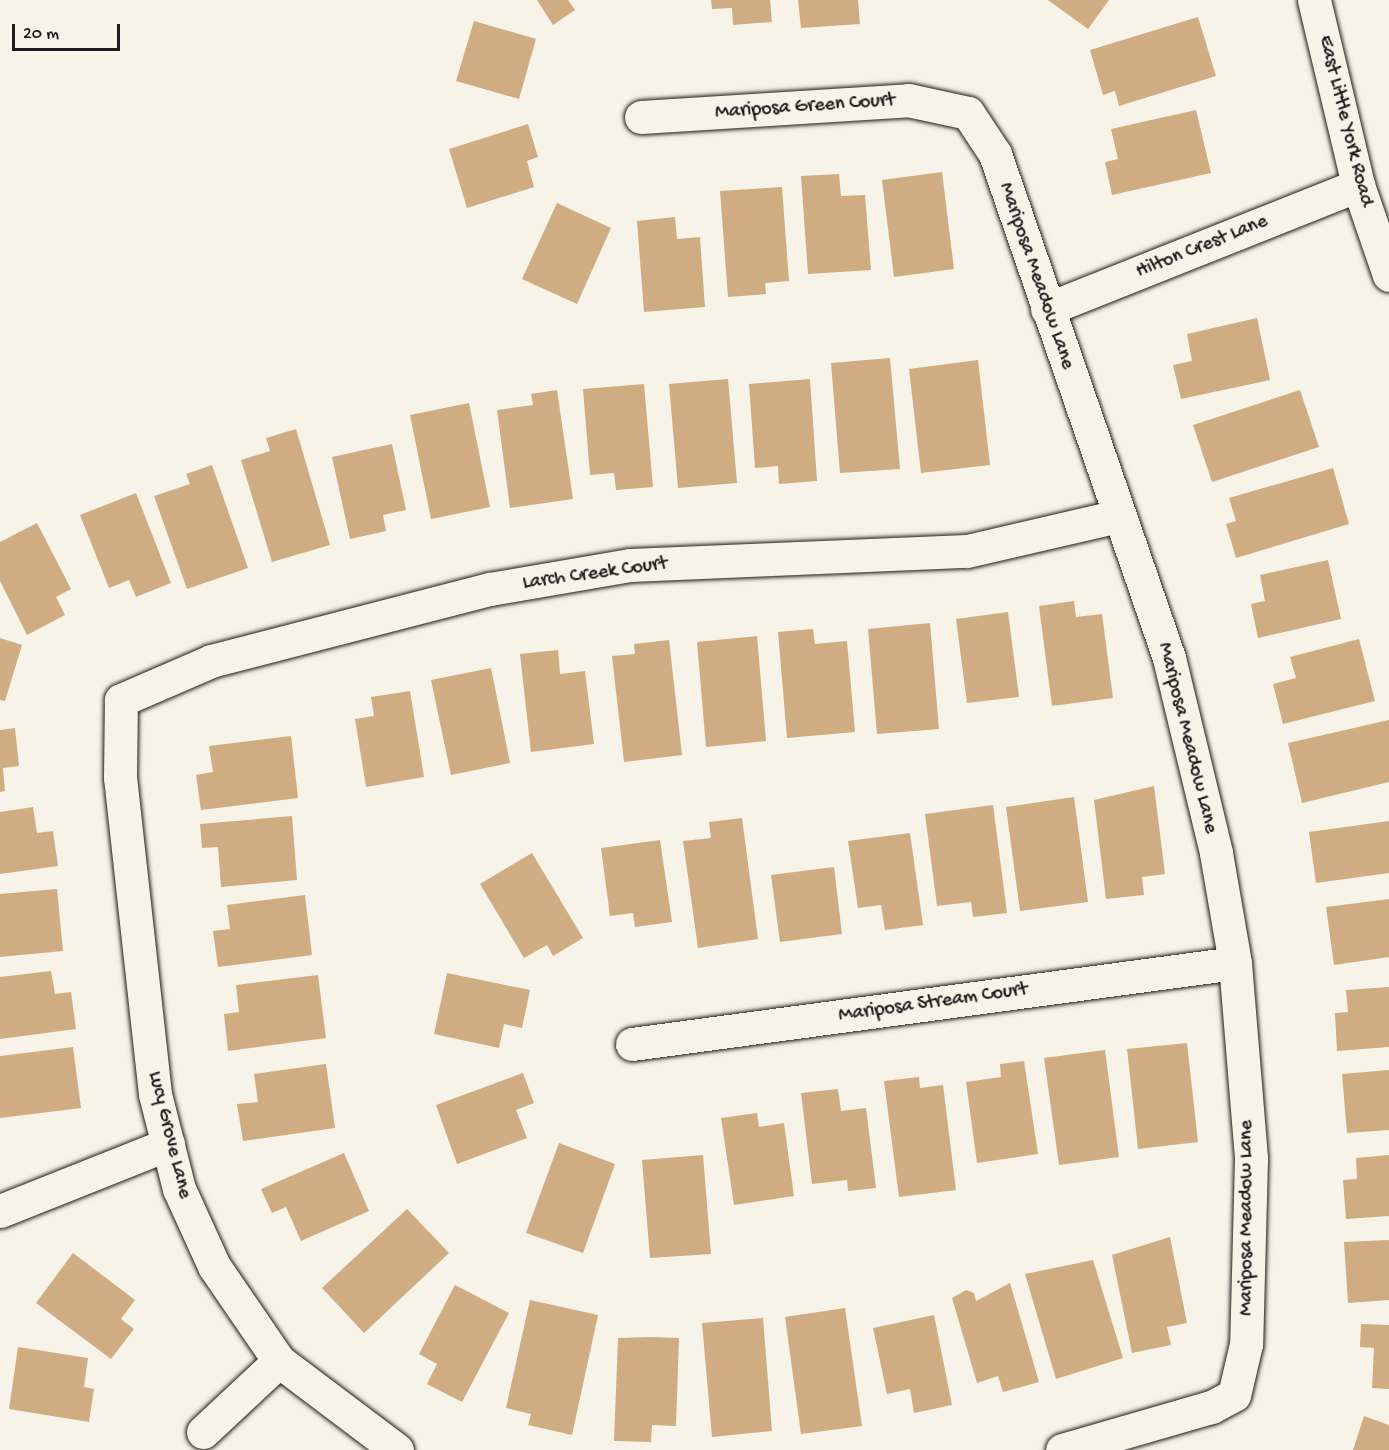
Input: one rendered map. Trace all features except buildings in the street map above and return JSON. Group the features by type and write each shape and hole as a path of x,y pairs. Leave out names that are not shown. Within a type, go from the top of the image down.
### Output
{"street":[{"name":"East Little York Road","path":"1314,0 1358,185 1389,275"},
{"name":"Mariposa Green Court","path":"641,117 908,100 968,113"},
{"name":"Mariposa Meadow Lane","path":"968,113 995,154 1169,658 1216,853 1234,963 1251,1159 1246,1344 1234,1395 1211,1407 1062,1450"},
{"name":"Hilton Crest Lane","path":"1047,309 1358,185"},
{"name":"Larch Creek Court","path":"121,700 211,661 490,589 630,565 967,551 1119,516"},
{"name":"Lucy Grove Lane","path":"121,700 120,778 155,1094 179,1189 214,1266 279,1360 397,1450"},
{"name":"Mariposa Stream Court","path":"632,1044 1234,963"},
{"path":"0,1211 168,1144"},
{"path":"203,1432 279,1360"}]}
